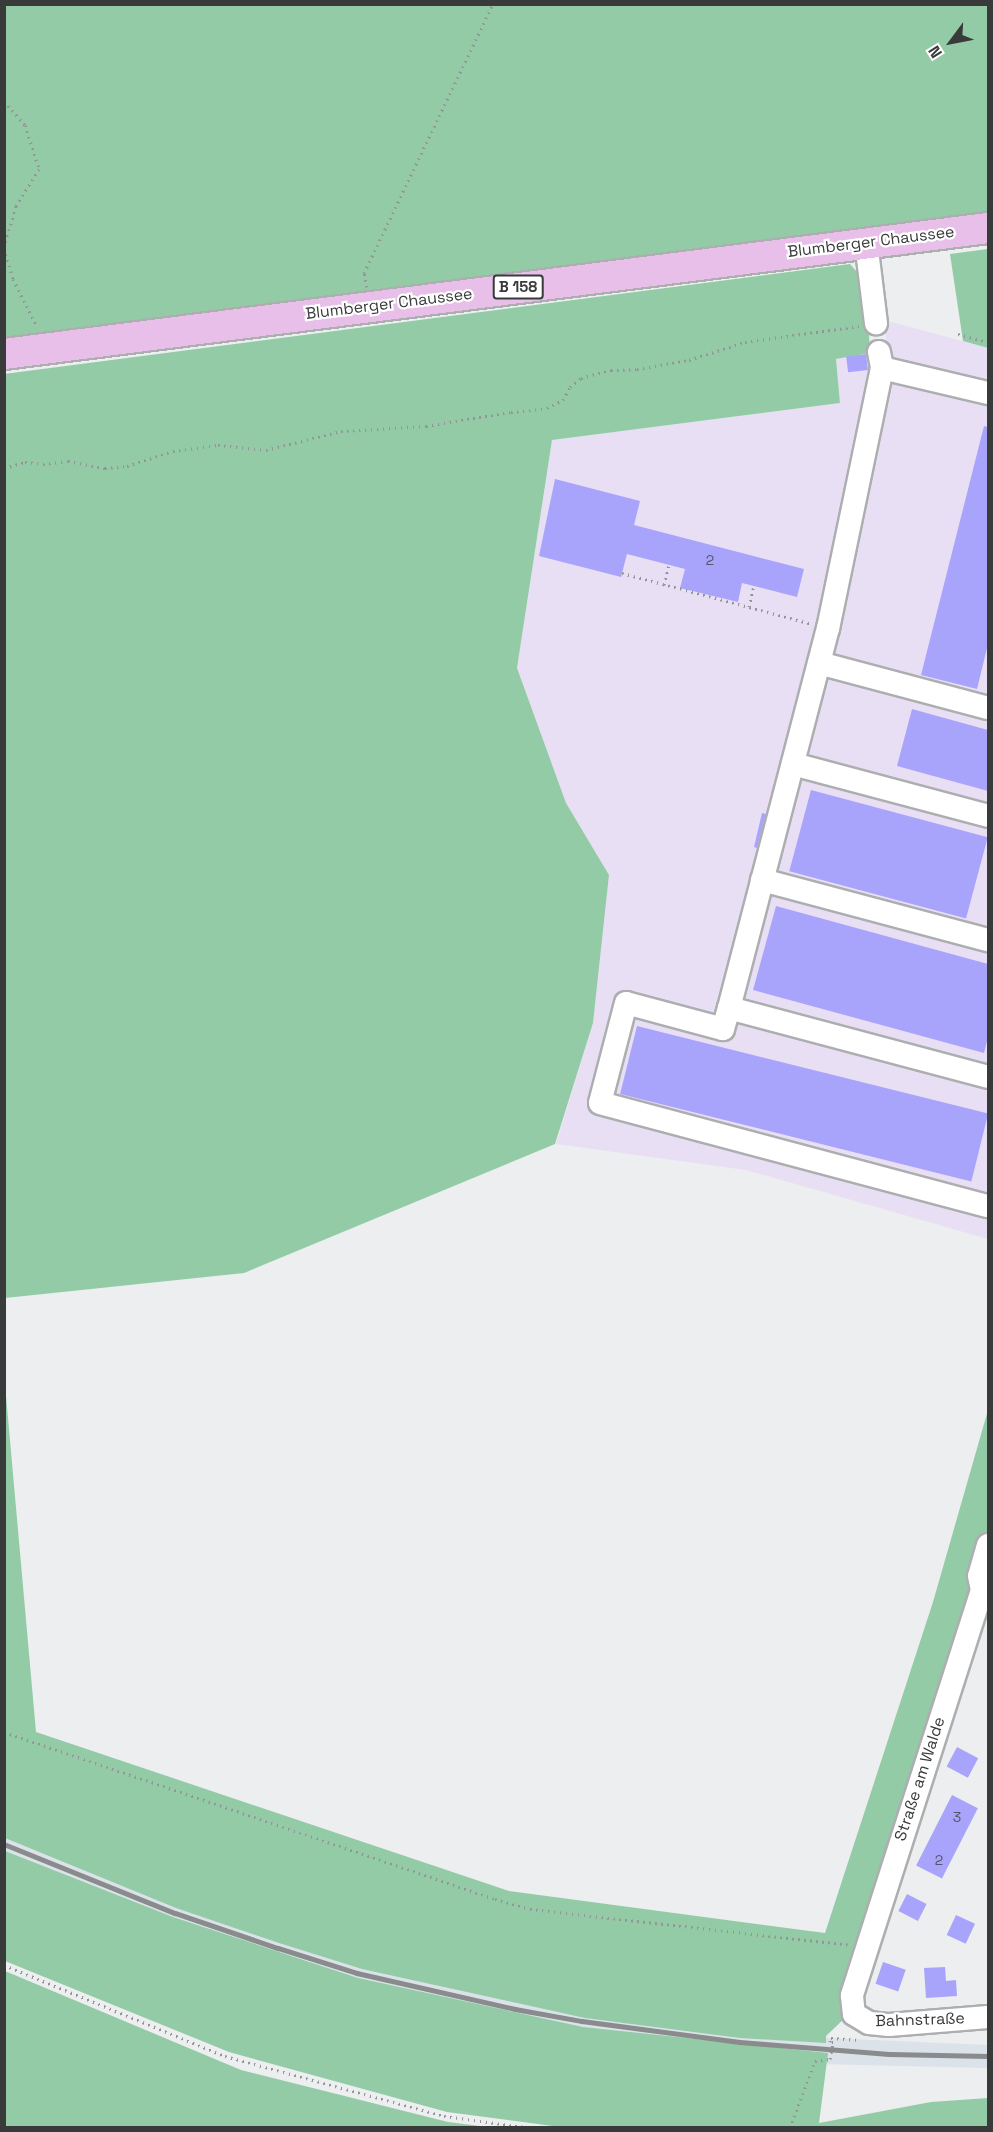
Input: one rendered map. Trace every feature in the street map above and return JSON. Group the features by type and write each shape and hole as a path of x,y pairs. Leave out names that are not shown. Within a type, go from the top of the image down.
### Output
{"main road":[{"name":"Blumberger Chaussee","path":"4,354 988,228"}],"street":[{"path":"867,242 876,323"},
{"path":"988,393 881,360 828,628 723,1029 626,1003 600,1103 988,1206"},
{"path":"819,663 988,708"},
{"path":"793,764 988,816"},
{"path":"762,880 988,940"},
{"path":"729,1008 988,1077"},
{"name":"Straße am Walde","path":"854,2014 852,1996 866,1947 985,1591 979,1576 988,1545"},
{"name":"Bahnstraße","path":"854,2014 869,2023 889,2025 988,2017"}],"path":[{"path":"370,306 364,273 493,4"},
{"path":"4,101 25,124 39,169 16,206 4,248 13,279 47,348"},
{"path":"4,468 26,462 43,464 80,461 105,468 128,466 172,451 218,446 266,450 341,430 426,426 511,411 547,408 563,400 570,387 581,378 611,370 636,369 668,363 745,342 876,323"},
{"path":"958,334 988,342"},
{"path":"664,585 669,565"},
{"path":"622,573 828,628"},
{"path":"749,607 754,586"},
{"path":"4,1732 530,1909 866,1947"},
{"path":"4,1965 225,2056 444,2116 532,2127"},
{"path":"790,2127 815,2061 830,2059 833,2042 830,2042 831,2038 835,2038"}],"shaded area":[{"path":"884,320 988,348 988,1239 746,1170 556,1144 593,1023 609,875 566,803 517,668 552,440 840,403 836,359 887,351"},
{"path":"4,1804 826,2038 988,2045 988,2068 819,2064 605,2065 5,1886"}],"green space":[{"path":"4,5 988,5 988,214 5,343"},
{"path":"988,249 988,348 963,341 950,254"},
{"path":"850,264 858,273 868,316 870,353 836,359 840,403 552,440 517,668 566,803 609,875 593,1023 555,1144 244,1273 5,1298 4,374"},
{"path":"4,1373 36,1732 509,1891 825,1933 933,1602 988,1410 988,1536 848,2015 826,2036 826,2043 740,2038 585,2018 362,1969 176,1908 5,1838"},
{"path":"5,1851 173,1917 358,1978 583,2027 828,2053 819,2123 931,2102 988,2098 988,2127 560,2127 447,2112 229,2052 5,1961"},
{"path":"5,1971 241,2070 448,2122 488,2127 5,2127"}],"building":[{"path":"866,354 868,370 848,372 846,356"},
{"path":"984,426 988,427 988,644 977,689 921,675"},
{"path":"555,479 640,501 634,525 804,569 797,597 742,583 738,602 680,588 685,569 627,554 621,577 539,556"},
{"path":"912,709 988,730 988,791 897,766"},
{"path":"811,790 988,837 966,919 789,871"},
{"path":"762,813 766,814 757,848 754,847"},
{"path":"776,906 988,964 988,1037 984,1053 753,990"},
{"path":"637,1026 988,1114 971,1181 620,1094"},
{"path":"957,1747 978,1758 968,1778 947,1766"},
{"path":"952,1795 978,1808 942,1879 916,1865"},
{"path":"907,1894 927,1904 918,1921 898,1911"},
{"path":"956,1915 975,1924 966,1944 947,1935"},
{"path":"883,1962 906,1970 898,1992 876,1984"},
{"path":"945,1967 946,1981 956,1980 957,1996 926,1998 924,1968"}],"railway":[{"path":"4,1844 175,1913 278,1948 357,1973 515,2009 582,2021 740,2042 889,2054 988,2056"}]}
